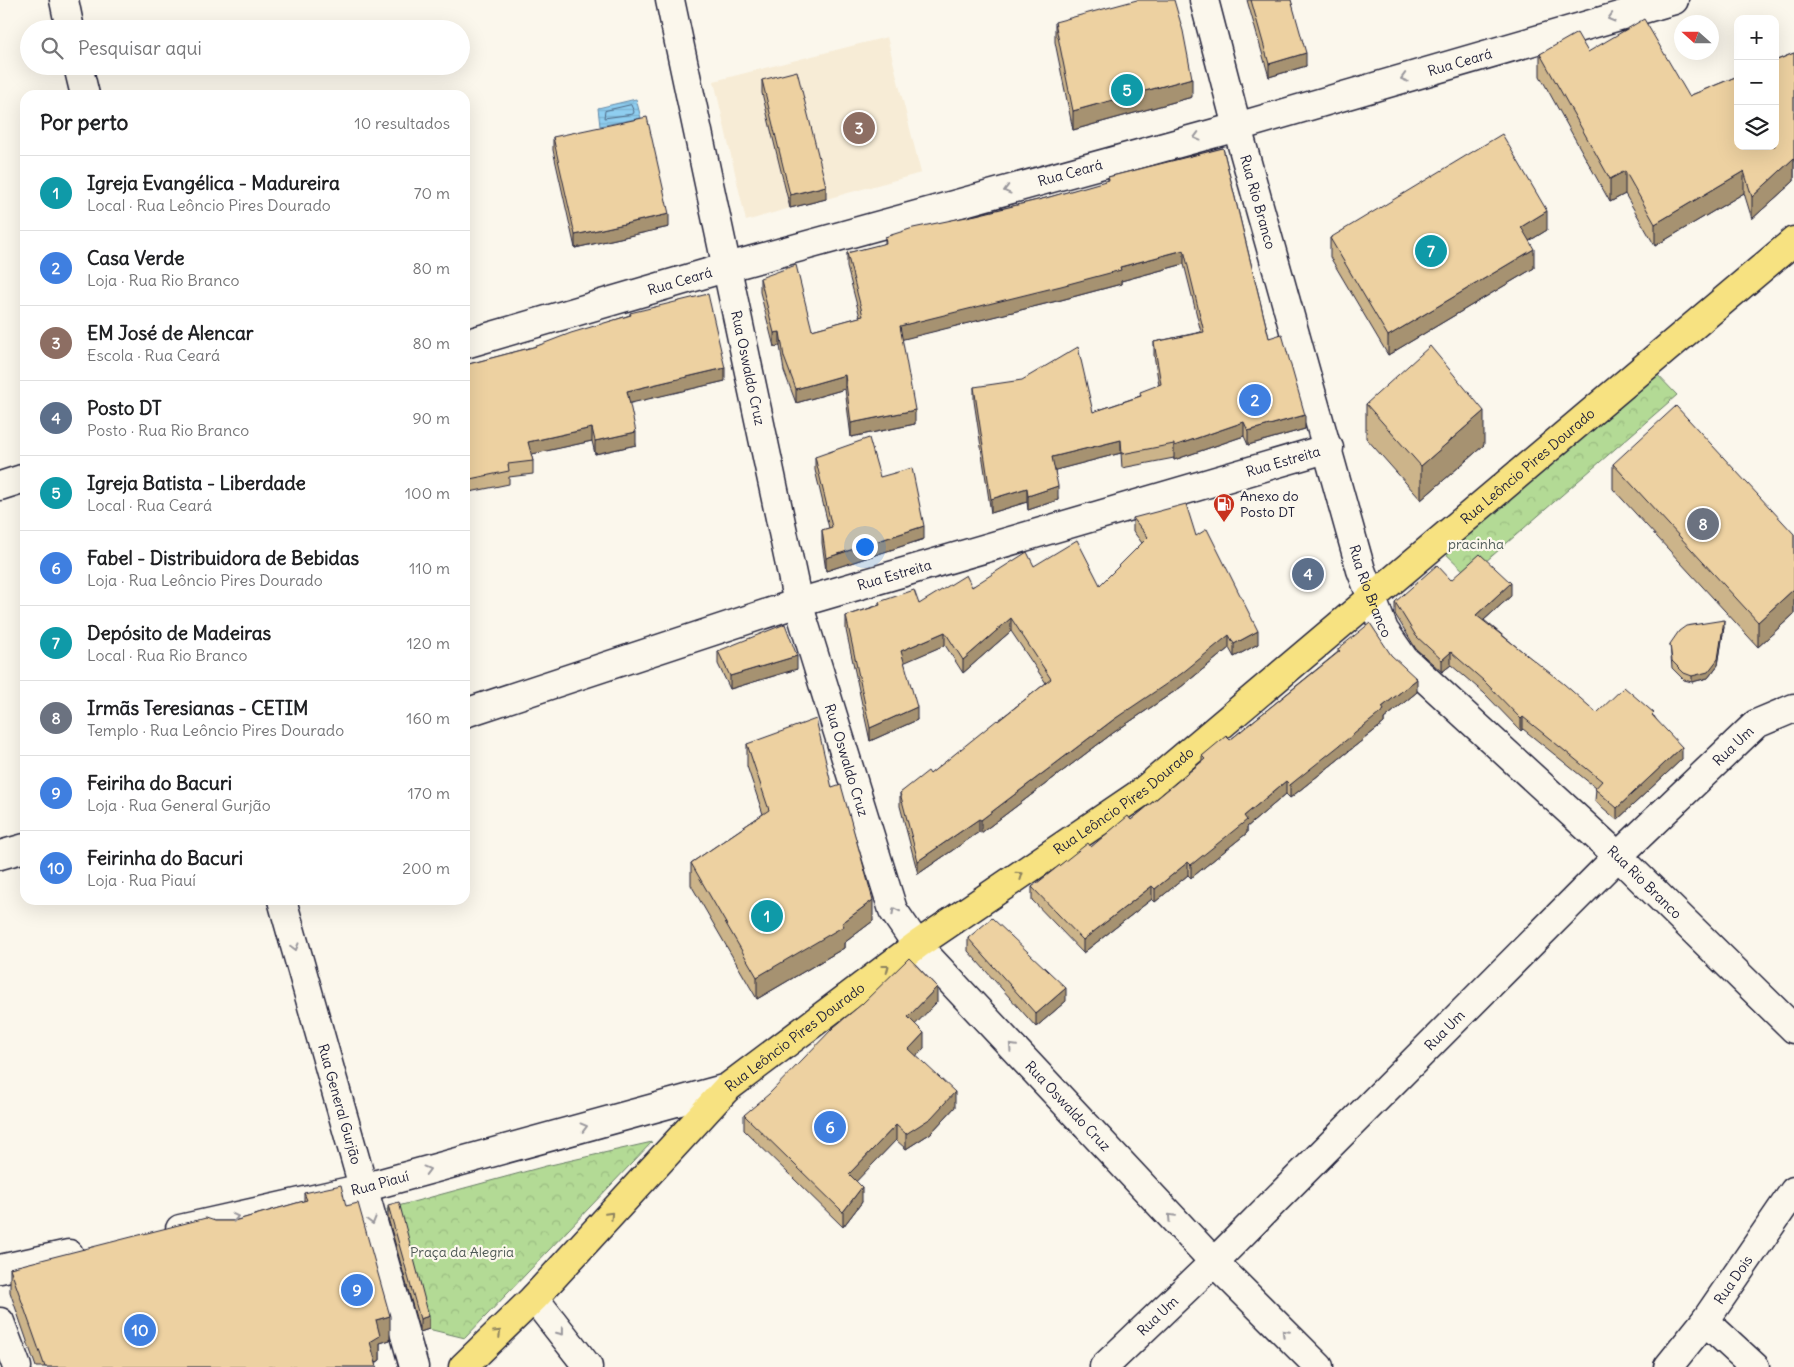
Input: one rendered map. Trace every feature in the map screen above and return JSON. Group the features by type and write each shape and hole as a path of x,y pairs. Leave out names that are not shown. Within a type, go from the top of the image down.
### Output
{"main road":[{"name":"Rua Leôncio Pires Dourado","path":"463,1367 534,1298 727,1088 917,945 1142,792 1794,241"}],"street":[{"path":"64,0 68,20"},
{"name":"Rua Oswaldo Cruz","path":"670,0 798,603 894,910 917,945 1214,1262 1319,1367"},
{"name":"Rua Rio Branco","path":"1204,0 1237,126 1370,598 1384,630 1404,660 1618,856 1794,1029"},
{"name":"Rua Ceará","path":"470,343 728,267 1237,126 1674,0"},
{"path":"80,75 84,90"},
{"name":"Rua Estreita","path":"470,711 798,603 1328,448"},
{"path":"0,486 20,480"},
{"name":"Rua Um","path":"1104,1367 1214,1262 1618,856 1756,724 1794,708"},
{"path":"0,855 20,849"},
{"name":"Rua General Gurjão","path":"283,905 414,1367"},
{"name":"Rua Piauí","path":"153,1235 363,1188 727,1088"},
{"name":"Rua Dois","path":"1668,1367 1705,1321 1794,1190"},
{"path":"0,1270 96,1248"},
{"path":"534,1298 588,1367"},
{"path":"1705,1321 1755,1367"},
{"path":"0,1322 17,1367"}],"shaded area":[{"path":"887,37 921,173 826,199 797,84 762,93 790,208 746,221 714,81"}],"green space":[{"name":"pracinha","path":"1651,368 1677,395 1469,576 1440,548"},
{"name":"Praça da Alegria","path":"652,1142 465,1338 420,1327 387,1209 546,1166"}],"water":[{"path":"636,99 641,118 600,126 598,108"}],"building":[{"path":"1137,0 1174,0 1183,31 1192,78 1073,111 1055,22"},
{"path":"1251,0 1291,0 1306,53 1269,64"},
{"path":"1644,19 1689,96 1734,78 1734,150 1779,150 1779,59 1794,53 1794,158 1752,197 1744,171 1655,224 1625,171 1610,179 1540,54 1577,33 1588,52"},
{"path":"797,71 826,186 790,195 762,80"},
{"path":"647,117 669,214 575,235 553,137"},
{"path":"1502,134 1547,211 1521,227 1534,249 1388,336 1330,238"},
{"path":"1223,148 1269,338 1282,334 1305,415 1248,431 1244,422 1174,446 1174,444 1122,454 1121,440 1052,457 1058,486 1028,496 1027,488 991,499 974,387 1022,380 1078,347 1093,412 1141,396 1140,392 1161,384 1154,342 1204,332 1184,250 1120,267 1121,270 900,326 915,410 851,423 845,375 796,389 784,357 780,332 774,333 760,278 796,265 812,330 863,316 847,253 886,243 885,237 913,228 1046,198 1109,180 1108,177"},
{"path":"708,294 725,368 627,391 636,432 595,441 592,428 528,442 533,461 508,464 509,471 470,479 470,364 537,346 571,333 631,315 630,313"},
{"path":"1430,346 1484,411 1421,466 1366,404"},
{"path":"1676,406 1794,534 1794,589 1758,622 1613,464"},
{"path":"869,438 880,477 912,468 924,526 826,558 822,530 832,527 815,457"},
{"path":"1186,504 1196,536 1207,529 1258,631 1234,644 1229,635 1181,674 1113,720 981,820 979,819 918,861 900,793 928,771 930,774 1051,679 1011,618 963,660 945,632 901,651 917,707 870,728 846,616 880,605 879,602 914,590 919,604 966,575 972,587 1027,552 1034,566 1077,540 1100,585 1148,537 1133,518"},
{"path":"1480,554 1511,583 1476,615 1564,684 1597,713 1624,687 1654,713 1652,715 1682,747 1617,808 1595,789 1602,781 1523,717 1521,719 1484,681 1451,652 1442,660 1416,636 1395,602 1437,565 1451,580"},
{"path":"1724,620 1718,659 1708,672 1692,676 1684,673 1672,661 1670,644 1679,631 1686,626"},
{"path":"1370,623 1391,655 1417,679 1382,707 1384,710 1290,785 1286,781 1244,816 1247,820 1191,865 1188,862 1155,889 1152,886 1083,940 1032,887 1088,843 1091,847 1128,816 1131,820 1205,759 1202,756 1226,736 1230,740 1340,651 1338,649"},
{"path":"785,624 797,656 730,676 718,651"},
{"path":"816,719 832,788 841,785 873,900 842,923 844,926 757,977 691,863 769,810 747,744"},
{"path":"992,918 1066,988 1036,1014 968,938"},
{"path":"909,958 937,987 908,1017 924,1033 909,1049 955,1092 931,1118 906,1134 896,1125 849,1174 862,1187 843,1212 744,1115 769,1094 834,1027 862,1004"},
{"path":"341,1185 346,1206 358,1203 390,1316 376,1320 380,1336 370,1342 377,1367 45,1367 10,1268 206,1218 215,1221 234,1221 307,1200 304,1193"},
{"path":"399,1202 429,1316 420,1319 388,1205"}],"place":[{"name":"Igreja Batista - Liberdade","path":"1127,90"},
{"name":"EM José de Alencar","path":"859,128"},
{"name":"Depósito de Madeiras","path":"1431,251"},
{"name":"Casa Verde","path":"1255,400"},
{"name":"Anexo do Posto DT","path":"1224,523"},
{"name":"Irmãs Teresianas - CETIM","path":"1703,524"},
{"name":"Posto DT","path":"1308,574"},
{"name":"Igreja Evangélica - Madureira","path":"767,916"},
{"name":"Fabel - Distribuidora de Bebidas","path":"830,1127"},
{"name":"Feiriha do Bacuri","path":"357,1290"},
{"name":"Feirinha do Bacuri","path":"140,1330"}]}
